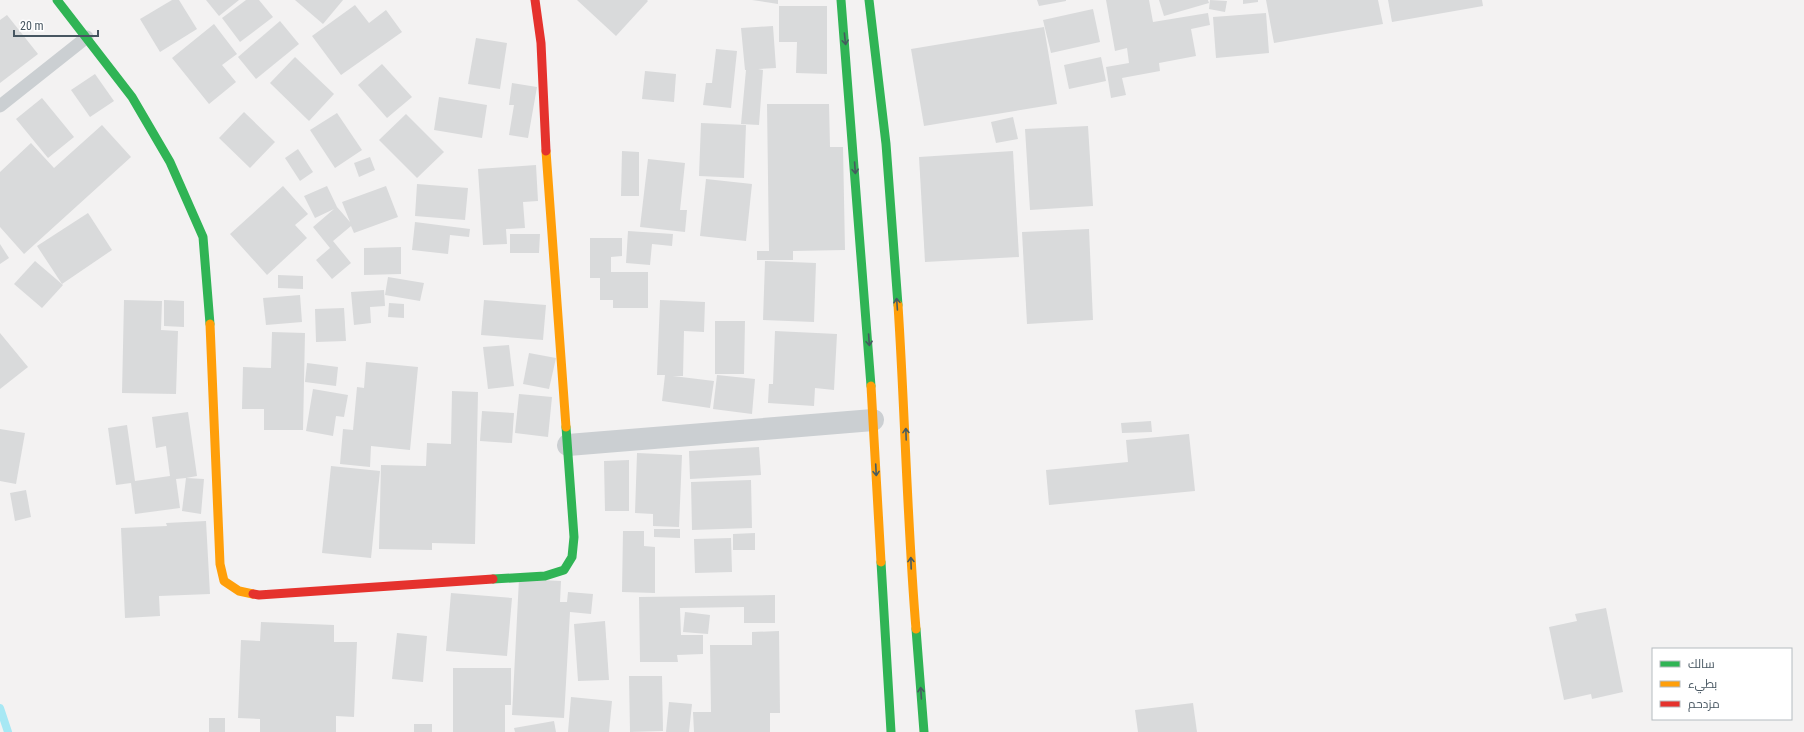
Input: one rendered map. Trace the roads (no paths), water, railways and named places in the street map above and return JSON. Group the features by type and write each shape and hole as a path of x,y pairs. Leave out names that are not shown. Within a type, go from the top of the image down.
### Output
{"street":[{"path":"64,3 87,37 132,96 170,162 203,237 208,287 220,564 224,581 239,591 258,595 545,576 564,570 572,557 574,536 544,111 541,43 536,0"},
{"path":"840,0 845,38 876,393 873,420 879,449 891,732"},
{"path":"869,0 886,144 904,394 902,451 924,732"},
{"path":"892,392 904,394"},
{"path":"568,445 873,420"}],"lane":[{"path":"0,106 87,37"}],"waterway":[{"path":"0,708 8,732"}]}
